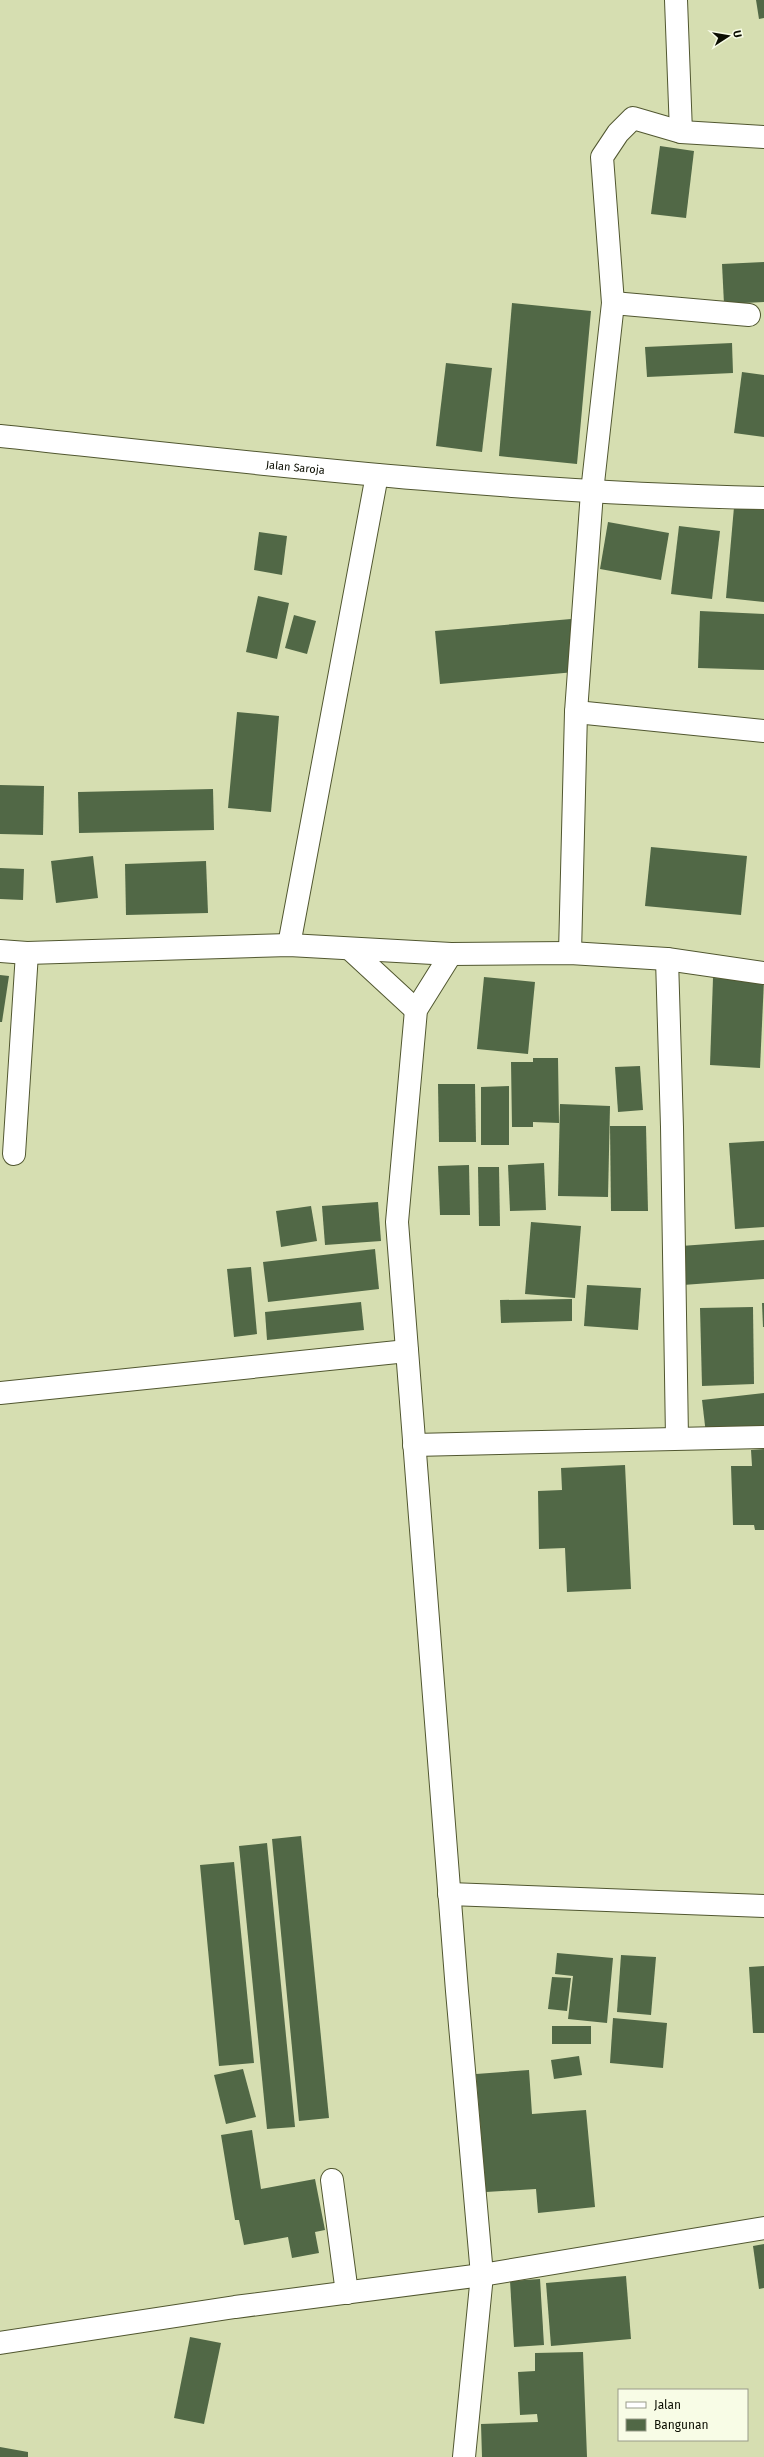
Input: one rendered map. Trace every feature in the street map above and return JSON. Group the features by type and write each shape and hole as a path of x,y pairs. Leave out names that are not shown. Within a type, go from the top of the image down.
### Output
{"street":[{"path":"676,0 681,132"},
{"path":"570,953 576,712 592,492 613,303 602,157 618,133 633,118 681,132 764,137"},
{"path":"613,303 749,315"},
{"name":"Jalan Saroja","path":"0,436 377,475 592,492 764,498"},
{"path":"289,945 377,475"},
{"path":"576,712 764,731"},
{"path":"0,951 27,953 289,945 351,950 451,954 570,953 667,959 764,973"},
{"path":"351,950 416,1010"},
{"path":"14,1154 27,953"},
{"path":"451,954 416,1010 397,1222 449,1894 482,2275 464,2457"},
{"path":"667,959 672,1134 677,1438"},
{"path":"0,1393 406,1351"},
{"path":"414,1445 764,1437"},
{"path":"449,1894 764,1906"},
{"path":"332,2180 347,2292"},
{"path":"0,2343 235,2307 482,2275 764,2228"}],"building":[{"path":"756,0 764,0 764,18 759,19"},
{"path":"660,146 694,151 686,218 651,214"},
{"path":"764,262 764,302 724,304 722,264"},
{"path":"512,303 591,311 577,464 499,456"},
{"path":"732,343 733,373 647,377 645,347"},
{"path":"446,363 492,368 482,452 436,446"},
{"path":"742,372 764,375 764,437 734,433"},
{"path":"734,507 764,510 764,602 726,598"},
{"path":"608,522 669,533 661,580 600,569"},
{"path":"679,526 720,531 712,599 671,594"},
{"path":"259,532 287,536 282,575 254,570"},
{"path":"258,596 289,603 277,659 246,652"},
{"path":"700,611 764,614 764,670 698,668"},
{"path":"294,615 316,621 307,654 285,648"},
{"path":"571,619 575,672 440,684 435,631"},
{"path":"237,712 279,716 271,812 228,808"},
{"path":"0,785 44,786 43,835 0,834"},
{"path":"213,789 214,830 79,833 78,792"},
{"path":"651,847 747,856 741,915 645,906"},
{"path":"93,856 98,898 56,903 51,861"},
{"path":"206,861 208,913 126,915 125,864"},
{"path":"0,868 24,869 23,900 0,899"},
{"path":"0,975 9,976 2,1022 0,1022"},
{"path":"484,977 535,982 528,1054 477,1049"},
{"path":"713,978 764,980 760,1068 710,1065"},
{"path":"533,1058 558,1058 559,1123 533,1122 533,1127 512,1127 511,1062 533,1062"},
{"path":"640,1066 643,1110 618,1112 615,1067"},
{"path":"438,1084 475,1084 476,1142 439,1142"},
{"path":"509,1086 509,1145 481,1145 481,1087"},
{"path":"560,1104 610,1106 608,1197 558,1196"},
{"path":"610,1126 646,1126 648,1211 611,1211"},
{"path":"764,1141 764,1227 735,1229 729,1143"},
{"path":"544,1163 546,1210 510,1211 508,1165"},
{"path":"469,1165 470,1215 440,1215 438,1166"},
{"path":"478,1167 499,1167 500,1226 479,1226"},
{"path":"378,1202 381,1241 325,1245 322,1206"},
{"path":"311,1206 317,1241 281,1247 276,1211"},
{"path":"531,1222 581,1226 575,1298 525,1294"},
{"path":"764,1240 764,1279 683,1285 681,1246"},
{"path":"375,1249 379,1289 268,1302 263,1262"},
{"path":"251,1267 257,1334 234,1337 227,1269"},
{"path":"587,1285 641,1288 638,1330 584,1326"},
{"path":"572,1299 572,1321 501,1323 500,1300"},
{"path":"361,1302 364,1330 267,1340 265,1312"},
{"path":"762,1303 764,1303 764,1327 763,1327"},
{"path":"753,1307 754,1384 702,1386 700,1308"},
{"path":"764,1393 764,1427 706,1434 702,1400"},
{"path":"764,1449 764,1530 755,1530 754,1525 733,1525 731,1466 752,1466 751,1450"},
{"path":"625,1465 631,1589 567,1592 565,1548 539,1549 538,1491 562,1490 561,1468"},
{"path":"301,1836 329,2118 299,2121 272,1839"},
{"path":"267,1843 295,2127 267,2129 239,1846"},
{"path":"234,1862 254,2063 219,2066 200,1865"},
{"path":"557,1953 613,1958 607,2023 568,2019 573,1976 555,1974"},
{"path":"621,1955 656,1957 651,2015 617,2012"},
{"path":"764,1966 764,2033 753,2033 749,1967"},
{"path":"552,1977 571,1978 567,2011 548,2009"},
{"path":"613,2018 667,2023 663,2068 610,2063"},
{"path":"552,2026 591,2026 591,2044 552,2044"},
{"path":"579,2056 582,2075 554,2079 551,2060"},
{"path":"243,2069 256,2117 226,2124 214,2075"},
{"path":"529,2070 532,2114 586,2110 595,2207 538,2213 536,2189 486,2192 476,2074"},
{"path":"252,2130 261,2189 315,2179 325,2230 315,2232 319,2253 292,2258 288,2237 244,2245 239,2220 235,2220 221,2135"},
{"path":"764,2244 764,2288 759,2289 753,2246"},
{"path":"626,2276 631,2339 551,2346 546,2283"},
{"path":"540,2279 544,2345 514,2347 510,2281"},
{"path":"190,2337 221,2343 204,2424 174,2418"},
{"path":"583,2352 587,2457 482,2457 481,2424 538,2422 537,2414 520,2415 518,2372 535,2371 535,2353"},
{"path":"0,2447 28,2452 28,2457 0,2457"}]}
